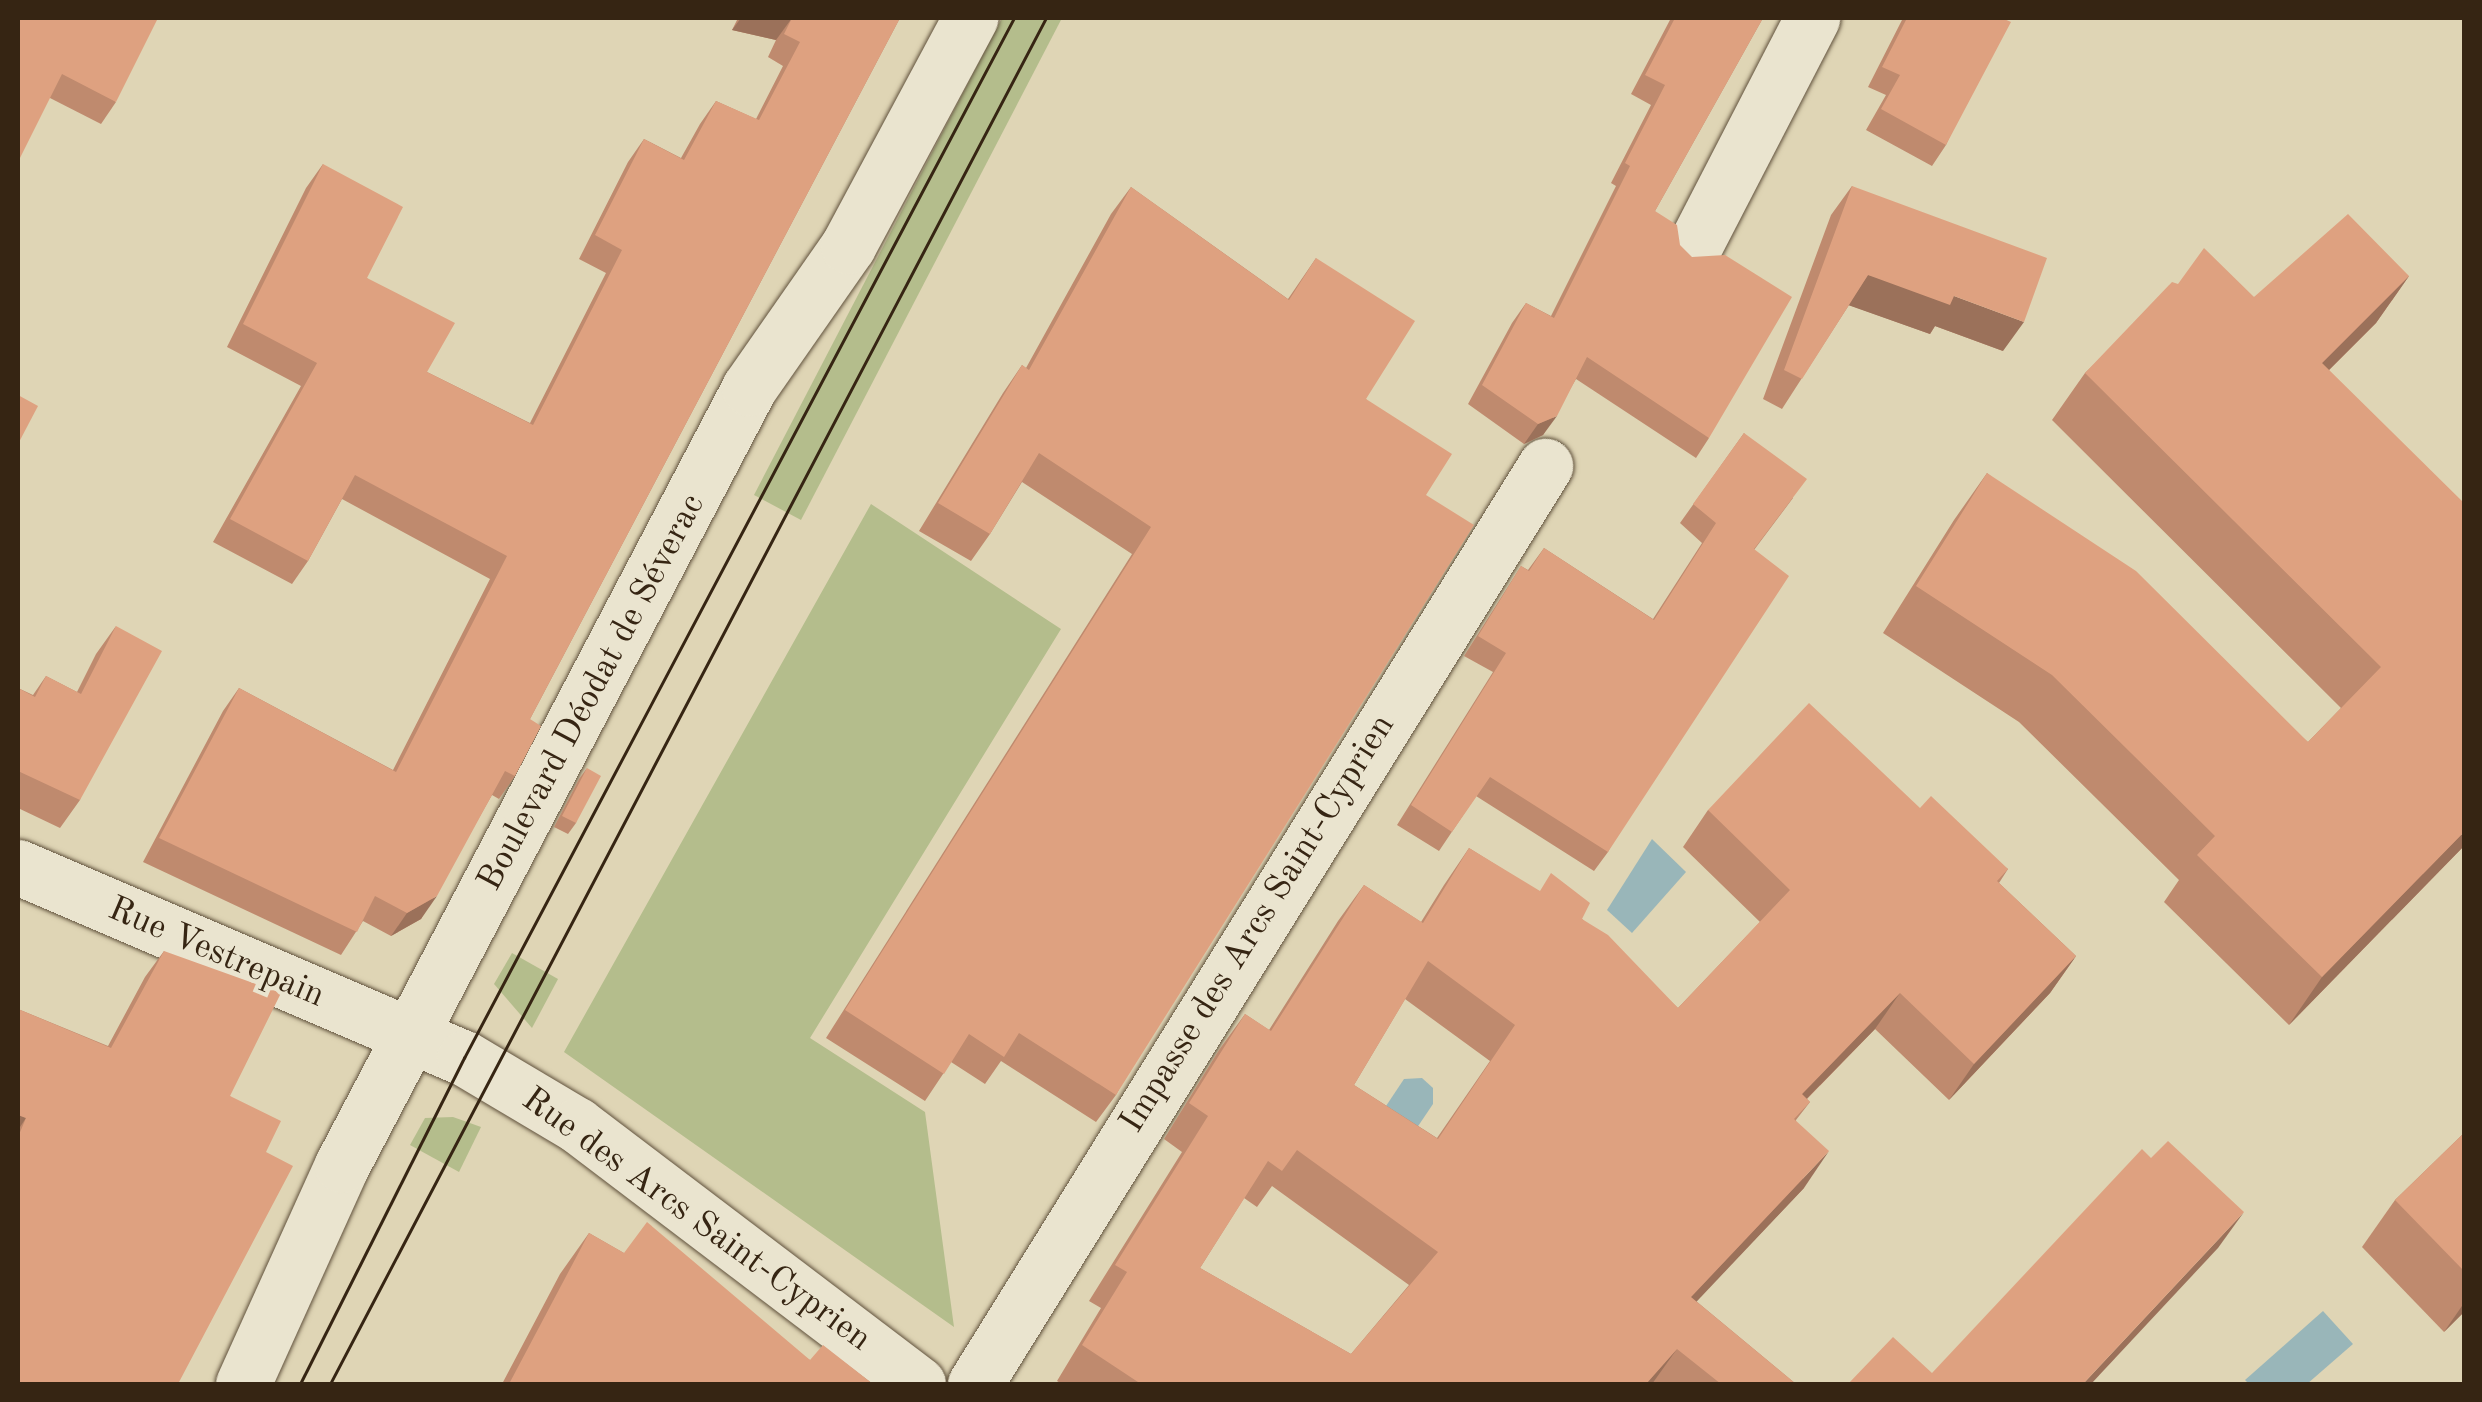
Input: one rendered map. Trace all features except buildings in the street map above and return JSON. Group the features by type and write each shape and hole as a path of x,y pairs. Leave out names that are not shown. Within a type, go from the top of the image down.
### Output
{"street":[{"name":"Boulevard Déodat de Séverac","path":"243,1384 342,1165 415,1035 749,388 848,246 970,18"},
{"path":"1693,249 1812,18"},
{"name":"Impasse des Arcs Saint-Cyprien","path":"975,1384 1544,466"},
{"name":"Rue Vestrepain","path":"18,867 415,1035"},
{"name":"Rue des Arcs Saint-Cyprien","path":"415,1035 577,1125 918,1384"}],"green space":[{"path":"1002,18 1062,18 801,520 754,495"},
{"path":"871,504 1061,629 810,1038 925,1112 954,1327 564,1052"},
{"path":"512,953 558,979 532,1028 494,984"},
{"path":"453,1117 481,1127 459,1172 410,1145 425,1118"}],"water":[{"path":"1652,839 1686,872 1632,933 1607,910"},
{"path":"1422,1078 1433,1088 1433,1104 1406,1144 1378,1118 1404,1079"},
{"path":"2323,1311 2353,1344 2307,1384 2249,1384 2245,1380"}],"tram line":[{"path":"300,1384 464,1058 1014,18"},
{"path":"330,1384 1046,18"}]}
